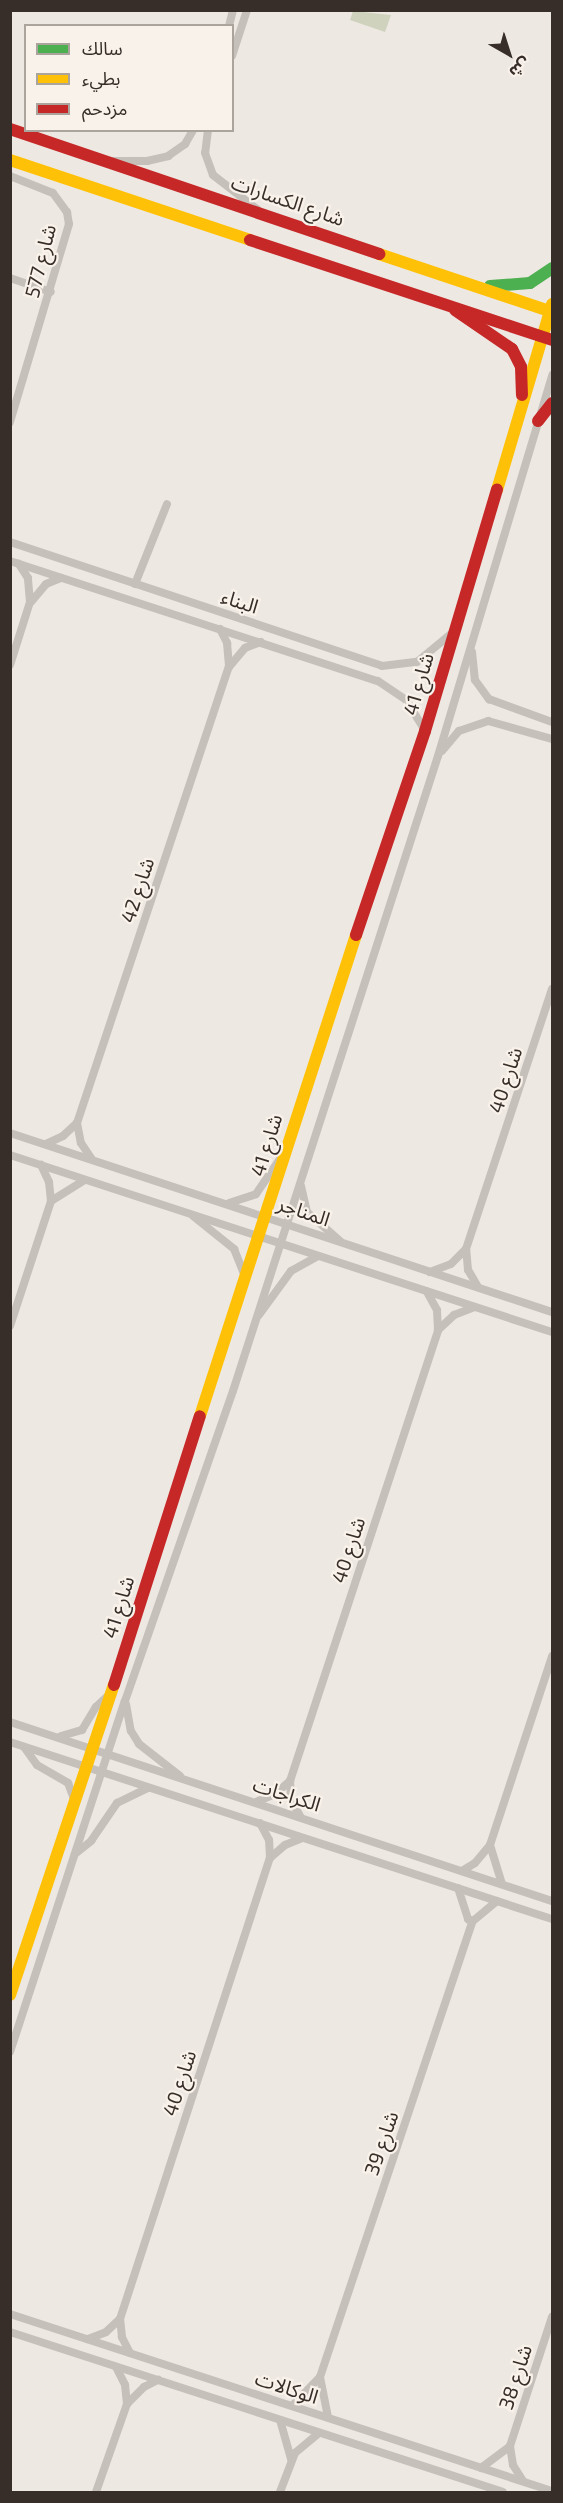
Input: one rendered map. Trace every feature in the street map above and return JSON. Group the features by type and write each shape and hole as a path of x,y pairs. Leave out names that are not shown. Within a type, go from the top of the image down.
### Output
{"street":[{"path":"234,50 248,10"},
{"name":"شارع الكسارات","path":"10,129 552,309"},
{"path":"108,161 147,161 168,156 185,144 193,132"},
{"path":"208,132 205,153 213,175 260,211"},
{"path":"10,160 548,338"},
{"name":"شارع 577","path":"10,176 53,193 66,212 68,236 10,422"},
{"path":"482,286 530,283 552,268"},
{"path":"10,278 51,292"},
{"path":"444,302 512,349 520,367 522,408"},
{"name":"شارع 41","path":"10,1995 112,1692 283,1157 425,731 452,633 522,408 548,338 552,309"},
{"name":"شارع 41","path":"10,2052 125,1701 256,1318 438,756 552,375"},
{"path":"538,421 552,403"},
{"path":"135,584 167,504"},
{"name":"البناء","path":"10,542 392,667 424,658 452,633"},
{"path":"15,563 28,578 30,602"},
{"name":"البناء","path":"15,563 261,642 386,685 406,700 425,731"},
{"path":"10,665 30,602 40,589 61,578"},
{"name":"شارع 42","path":"220,629 227,643 229,667"},
{"name":"شارع 42","path":"77,1123 229,667 245,648 261,642"},
{"path":"471,644 473,673 489,699 552,722"},
{"path":"438,756 459,731 480,722 503,722 552,739"},
{"name":"شارع 40","path":"466,1249 552,989"},
{"path":"46,1144 63,1136 77,1123"},
{"path":"77,1123 81,1143 93,1159"},
{"name":"المناجر","path":"10,1132 266,1215 552,1312"},
{"name":"المناجر","path":"10,1155 552,1332"},
{"path":"228,1203 256,1194 283,1157"},
{"path":"10,1326 51,1201 49,1182 41,1165"},
{"path":"301,1179 307,1212 340,1241"},
{"path":"51,1201 84,1180"},
{"name":"المناجر","path":"193,1216 234,1249 245,1277"},
{"path":"430,1272 450,1264 466,1249"},
{"path":"466,1249 468,1270 478,1288"},
{"name":"المناجر","path":"256,1318 291,1271 319,1256"},
{"path":"426,1292 436,1310 438,1330"},
{"path":"438,1330 454,1315 475,1307"},
{"name":"شارع 40","path":"290,1781 438,1330"},
{"path":"462,1871 475,1863 490,1845 552,1656"},
{"path":"57,1737 82,1730 96,1707 112,1692"},
{"path":"125,1701 131,1731 139,1744 182,1778"},
{"name":"الكراجات","path":"10,1722 258,1801 552,1901"},
{"name":"الكراجات","path":"10,1742 552,1919"},
{"path":"24,1747 37,1765 68,1783 75,1801"},
{"path":"258,1801 275,1794 290,1781"},
{"path":"290,1781 291,1800 300,1816"},
{"path":"75,1854 91,1840 117,1803 149,1787"},
{"path":"260,1823 269,1840 270,1858"},
{"path":"270,1858 285,1845 303,1837"},
{"path":"490,1845 502,1884"},
{"name":"شارع 40","path":"120,2319 270,1858"},
{"path":"458,1888 468,1919 473,1921 497,1901"},
{"name":"شارع 39","path":"292,2406 320,2377 473,1921"},
{"name":"الوكالات","path":"10,2314 552,2491"},
{"name":"شارع 38","path":"510,2446 552,2318"},
{"path":"88,2339 106,2332 120,2319"},
{"path":"120,2319 122,2337 131,2353"},
{"name":"الوكالات","path":"10,2332 503,2493"},
{"path":"96,2493 127,2404 125,2385 116,2367"},
{"name":"شارع 39","path":"320,2377 327,2417"},
{"path":"127,2404 144,2387 158,2380"},
{"path":"280,2420 291,2460"},
{"path":"280,2493 291,2460 320,2433"},
{"path":"481,2468 510,2446 513,2465 523,2481"},
{"path":"473,2483 480,2493"}],"green space":[{"path":"353,11 391,15 385,32 350,20"}],"traffic: fast":[{"path":"490,286 530,283 552,268"}],"traffic: slow":[{"path":"10,160 250,240"},
{"path":"379,254 552,312"},
{"path":"497,490 552,304"},
{"path":"200,1416 356,935"},
{"path":"10,1995 114,1685"}],"traffic: jam":[{"path":"10,129 379,254"},
{"path":"250,240 552,340"},
{"path":"455,310 512,349 521,367 522,395"},
{"path":"538,421 552,403"},
{"path":"356,935 425,731 497,490"},
{"path":"114,1685 200,1416"}]}
